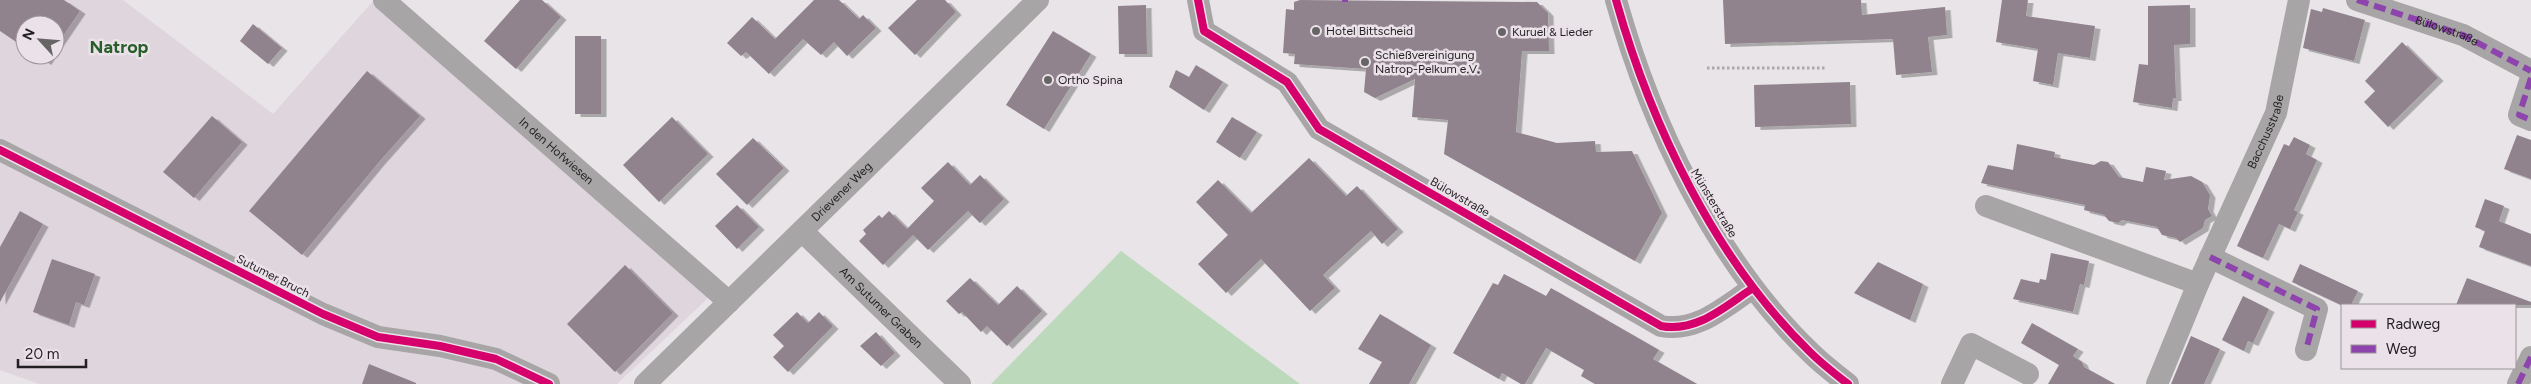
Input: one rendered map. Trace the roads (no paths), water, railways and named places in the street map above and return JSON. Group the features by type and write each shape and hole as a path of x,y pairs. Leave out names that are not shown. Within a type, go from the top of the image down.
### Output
{"street":[{"name":"In den Hofwiesen","path":"384,0 729,302"},
{"name":"Drievener Weg","path":"645,384 1038,0"},
{"name":"Bülowstraße","path":"1198,0 1204,32 1287,82 1319,128 1661,326 1676,329 1702,321 1753,288"},
{"name":"Münsterstraße","path":"1616,0 1629,46 1670,151 1706,214 1753,288 1810,352 1848,384"},
{"name":"Bacchusstraße","path":"2156,384 2198,284 2276,112 2299,0"},
{"name":"Bülowstraße","path":"2358,0 2463,35 2531,71"},
{"path":"2531,78 2519,116 2531,120"},
{"name":"Sutumer Bruch","path":"0,150 342,321 378,337 440,346 496,359 548,384"},
{"path":"1986,206 2198,284"},
{"name":"Am Sutumer Graben","path":"802,231 960,384"},
{"path":"2210,257 2317,309 2306,350"},
{"path":"1952,384 1971,344 2028,374"},
{"path":"2518,384 2531,357"}],"place":[{"name":"Hotel Bittscheid","path":"1316,31"},
{"name":"Kuruel & Lieder","path":"1502,32"},
{"name":"Schießvereinigung Natrop-Pelkum e.V.","path":"1365,62"},
{"name":"Ortho Spina","path":"1048,80"}],"district":[{"name":"Natrop","path":"119,47"}]}
